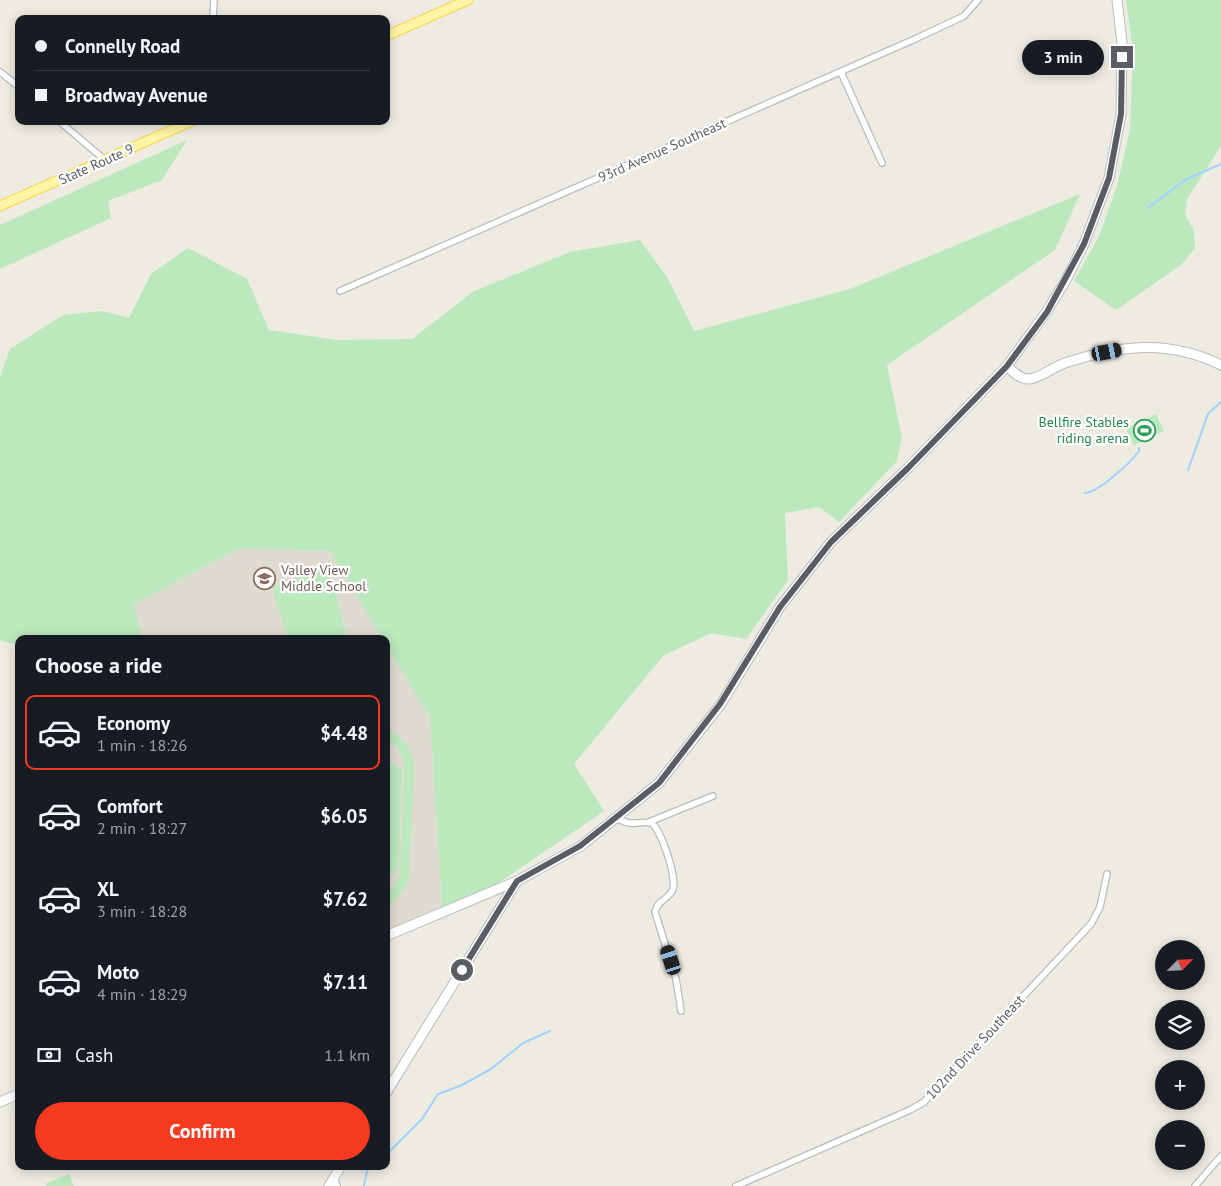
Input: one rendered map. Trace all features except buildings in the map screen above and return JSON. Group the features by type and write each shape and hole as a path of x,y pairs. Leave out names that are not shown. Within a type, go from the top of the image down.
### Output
{"main road":[{"path":"390,34 468,0"},
{"name":"State Route 9","path":"0,206 183,125"}],"street":[{"path":"212,15 214,0"},
{"name":"93rd Avenue Southeast","path":"340,291 841,72 964,16 978,0"},
{"path":"390,934 517,881 580,846 659,783 720,704 780,607 831,542 908,468 1007,366 1047,312 1066,280 1084,244 1109,178 1121,114 1122,43 1117,0"},
{"path":"0,72 15,84"},
{"path":"841,72 882,164"},
{"path":"64,125 104,160"},
{"path":"1007,366 1024,379 1030,379 1058,366 1096,354 1163,347 1185,351 1221,365"},
{"path":"616,818 632,823 648,822 713,796"},
{"path":"648,822 657,828 674,877 673,891 656,906 655,912 676,979 681,1011"},
{"name":"102nd Drive Southeast","path":"736,1186 910,1110 924,1102 1091,924 1100,907 1107,874"},
{"path":"390,1087 517,881"},
{"path":"0,1102 15,1096"},
{"path":"1195,1186 1221,1156"},
{"path":"333,1184 339,1170"}],"shaded area":[{"name":"Valley View Middle School","path":"240,548 330,551 381,635 141,635 134,604"},
{"path":"390,652 430,717 442,907 390,929"}],"green space":[{"path":"1126,0 1221,0 1221,146 1187,199 1185,214 1194,231 1195,248 1181,265 1116,310 1074,281 1099,236 1117,186 1130,129 1133,51"},
{"path":"187,140 162,180 108,201 111,218 0,269 0,225"},
{"path":"1080,194 1055,250 887,365 902,438 897,461 839,522 819,507 785,513 788,580 746,639 711,633 663,656 574,764 604,811 475,899 442,907 430,717 390,652 390,635 381,635 330,551 240,548 134,604 141,635 15,635 15,643 0,640 0,377 10,349 63,315 103,311 129,318 151,274 188,248 247,279 269,330 337,340 412,339 474,291 570,252 640,240 667,277 694,331 850,289"},
{"name":"Bellfire Stables riding arena","path":"1156,414 1164,431 1134,445 1126,429"},
{"path":"329,567 346,635 287,635 273,591 275,586"},
{"path":"390,730 406,744 414,767 409,876 401,894 390,904 390,892 394,888 400,873 404,769 400,751 390,741"},
{"path":"390,763 397,764 397,768 402,769 398,871 393,871 392,875 390,875"},
{"path":"69,1174 74,1186 46,1186 45,1184"}],"waterway":[{"path":"1148,208 1185,180 1221,164"},
{"path":"1188,470 1208,414 1221,402"},
{"path":"1085,493 1098,488 1114,476 1135,456 1139,448"},
{"path":"390,1151 422,1119 438,1094 460,1086 491,1069 523,1043 550,1031"},
{"path":"364,1186 368,1170"}],"place":[{"name":"Bellfire Stables riding arena","path":"1145,430"},
{"name":"Valley View Middle School","path":"265,578"}],"route":[{"path":"462,970 517,881 580,846 659,783 720,704 780,607 831,542 908,468 1007,366 1047,312 1084,244 1109,178 1121,114 1122,57"}]}
